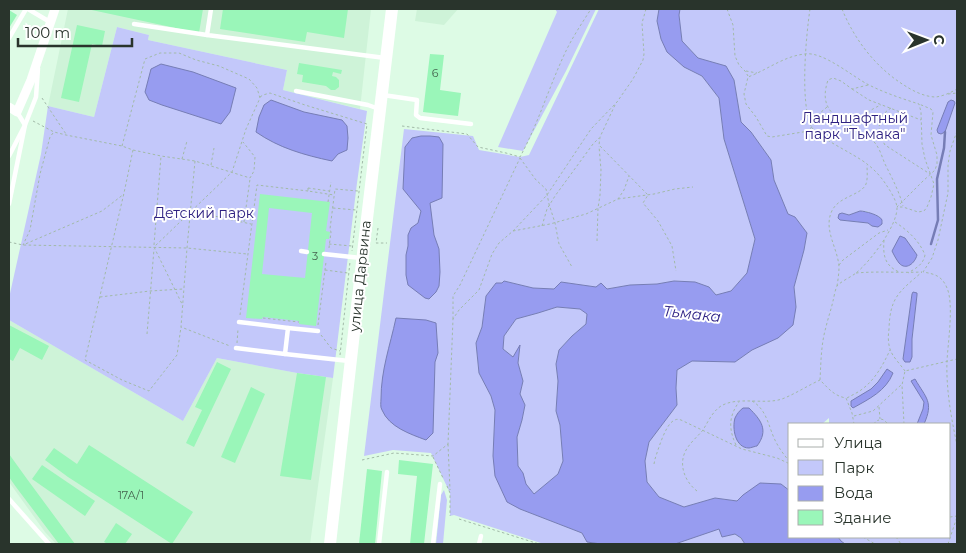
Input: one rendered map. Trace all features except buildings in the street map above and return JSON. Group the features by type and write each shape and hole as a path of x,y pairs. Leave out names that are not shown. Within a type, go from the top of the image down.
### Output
{"main road":[{"name":"улица Дарвина","path":"330,544 345,361 357,258 380,110 392,9"}],"street":[{"path":"9,106 17,112 31,80 55,9"}],"lane":[{"path":"9,38 27,9 50,23"},
{"path":"207,35 211,9"},
{"path":"134,24 387,58"},
{"path":"9,156 25,125 36,97 40,54"},
{"path":"296,90 368,105 380,110"},
{"path":"382,95 417,100 416,115 420,118 471,124"},
{"path":"9,204 25,125 17,112"},
{"path":"301,251 307,252"},
{"path":"324,254 357,258"},
{"path":"239,322 318,332"},
{"path":"285,354 288,328"},
{"path":"236,348 345,361"},
{"path":"379,544 387,472"},
{"path":"433,544 440,484"},
{"path":"9,500 49,544"},
{"path":"479,544 481,536"}],"path":[{"path":"450,493 448,444 453,296 532,134 566,52 591,9"},
{"path":"453,319 459,310 480,290 492,254 499,242 513,231 547,195 591,129 617,102 633,80 643,60 642,24 646,9"},
{"path":"727,9 733,25 735,56 739,65 746,71 758,74"},
{"path":"810,9 806,53 806,105 812,128 867,164 881,177 892,194 897,207 894,222 884,240 866,264 837,286"},
{"path":"842,9 848,24 864,48 888,74 902,84 930,97 957,93"},
{"path":"122,146 145,59 160,53 179,53 219,66 249,79 257,88 260,98"},
{"path":"748,77 806,53 833,62 868,85 931,108 933,112 931,135 937,156 935,170 897,207"},
{"path":"746,71 748,77 744,94 746,104 767,136 809,132 820,114 827,107"},
{"path":"903,208 897,188 877,145 871,138 832,114 827,107 825,96 828,80 833,78 840,81 869,100 921,120"},
{"path":"852,89 868,85"},
{"path":"946,95 957,89"},
{"path":"154,247 232,172 260,98 263,95 270,93 367,124 352,246 357,258 349,274 341,351 345,361"},
{"path":"42,97 66,135"},
{"path":"597,241 601,170 600,138 617,102"},
{"path":"897,207 918,212 924,211 932,197 934,184 922,144 919,104"},
{"path":"855,128 864,114 872,108 882,105"},
{"path":"891,108 880,119 879,130 885,145 931,175"},
{"path":"28,118 54,132 161,156 195,161 250,178"},
{"path":"402,126 467,134 478,147 506,152 520,157 536,180 546,189 559,244 572,267"},
{"path":"904,423 902,385 905,371 890,350 888,340 889,318 894,300 900,291 923,272 932,258 938,240 948,193 948,165 957,130"},
{"path":"22,244 30,230 40,174 50,137 54,132"},
{"path":"542,226 549,206 555,196 593,144 600,138"},
{"path":"182,159 187,141"},
{"path":"243,141 255,158 254,171 250,178 244,223"},
{"path":"599,145 648,194"},
{"path":"211,166 214,148"},
{"path":"133,150 85,360 122,380 149,391 177,356 195,161"},
{"path":"147,334 161,156"},
{"path":"867,164 866,184 863,189 843,199 831,213 831,235 839,266 837,286 825,328 820,380 838,397 846,398 862,390 872,380 883,365 890,350"},
{"path":"618,199 624,190 629,176"},
{"path":"328,202 331,182"},
{"path":"181,326 236,348 257,185 334,195"},
{"path":"513,231 555,223 586,214 618,199 693,187"},
{"path":"308,192 308,188 330,191"},
{"path":"22,244 102,211 124,193"},
{"path":"648,194 643,203 658,221 672,246 676,271"},
{"path":"333,208 356,210"},
{"path":"190,211 252,224"},
{"path":"894,222 914,237 923,251 923,262 918,268 908,273"},
{"path":"378,228 376,242 387,244"},
{"path":"839,266 842,260 879,233 889,230"},
{"path":"884,240 883,250 888,265 902,273"},
{"path":"9,242 22,244 187,248 248,254"},
{"path":"329,244 352,246"},
{"path":"154,247 183,306"},
{"path":"325,270 349,274"},
{"path":"856,273 876,271 923,272 935,274 947,286 950,322 947,388 957,445"},
{"path":"99,298 150,291 184,289"},
{"path":"263,319 299,322"},
{"path":"318,332 331,348 341,351"},
{"path":"905,371 957,359"},
{"path":"697,491 685,476 682,461 686,448 703,430 709,419 721,406 732,402 780,399 820,380"},
{"path":"852,416 873,411 902,385"},
{"path":"846,398 854,423"},
{"path":"751,401 758,405 766,415 775,439 788,460"},
{"path":"739,402 734,409 731,423 732,434 736,445 740,448"},
{"path":"879,406 880,419"},
{"path":"654,464 667,428 676,419 740,448 788,462"},
{"path":"875,423 880,419"},
{"path":"880,419 887,423"},
{"path":"362,460 394,453 433,456 448,444"},
{"path":"951,535 957,517"},
{"path":"460,519 539,544"}],"shaded area":[{"path":"68,9 371,9 360,109 283,90 287,70 148,40 149,35 117,27 94,117 48,106"},
{"path":"417,9 458,9 444,25 415,21"},
{"path":"9,320 183,421 217,358 333,378 310,544 56,544 45,532 9,482"}],"green space":[{"path":"555,9 596,9 566,71 523,151 498,147 557,12"},
{"path":"599,9 659,9 657,21 661,39 684,67 702,76 719,98 724,139 755,239 747,273 730,292 716,295 709,287 695,282 674,281 607,289 561,282 554,289 533,288 504,281 486,296 482,327 476,343 479,373 491,396 495,410 493,456 520,509 582,533 601,544 544,544 454,515 450,516 450,493 431,453 393,450 364,456 404,129 473,136 479,150 520,157 529,155"},
{"name":"Ландшафтный парк \"Тьмака\"","path":"680,9 957,9 957,544 845,544 839,538 951,538 951,423 829,423 829,418 823,423 788,423 788,489 781,484 743,495 737,501 715,498 684,507 659,497 647,482 645,461 649,442 677,405 677,370 692,361 735,362 752,350 796,307 794,287 807,233 795,217 788,215 774,180 771,160 751,132 741,122 734,80 726,66 698,58 682,41","holes":["866,211 880,217 872,226 868,223 840,220 842,213 849,215","914,292 917,295 912,357 903,359 912,294","749,408 759,419 762,428 743,447 738,443 735,433"]},
{"name":"Детский парк","path":"117,27 149,35 148,40 287,70 283,90 367,111 333,378 217,358 183,421 9,320 9,298 41,154 48,106 94,117"},
{"path":"557,307 580,309 587,314 586,324 559,350 556,364 558,381 556,411 560,425 563,461 558,474 534,494 525,484 523,473 518,466 517,437 525,405 520,394 523,381 518,363 520,347 513,357 503,349 504,336 516,319"},
{"path":"444,490 447,500 443,544 436,544 441,495"},
{"path":"720,528 731,532 745,544 675,544"}],"water":[{"name":"Тьмака","path":"659,9 680,9 682,41 698,58 726,66 734,80 741,122 751,132 771,160 774,180 788,214 795,217 807,233 794,287 796,307 793,325 778,338 752,350 735,362 692,361 677,370 677,405 649,442 645,461 647,482 659,497 684,507 715,498 737,501 760,483 781,484 788,489 788,538 839,538 845,544 745,544 735,534 722,537 719,529 675,544 601,544 587,542 582,533 520,509 507,502 495,476 493,456 495,410 491,396 479,373 476,343 482,327 486,296 496,283 504,281 533,288 554,289 561,282 596,287 601,283 607,289 674,281 695,282 709,287 716,295 731,291 747,273 755,239 724,139 719,98 702,76 684,67 667,52 661,39 657,21","holes":["557,307 580,309 587,314 586,324 559,350 556,364 558,381 556,411 560,425 563,461 558,474 534,494 526,484 523,473 518,466 517,437 525,405 520,394 523,381 518,363 520,345 513,357 503,349 504,336 516,319"]},
{"path":"161,64 193,72 236,88 230,112 221,124 149,100 145,92 151,69"},
{"path":"271,100 304,112 342,120 347,126 347,150 338,154 332,161 292,150 256,132 264,105"},
{"path":"951,100 955,103 945,132 938,133 937,130 948,102"},
{"path":"421,136 439,137 443,144 442,198 430,203 434,235 439,249 439,286 429,299 408,285 406,275 408,235 411,228 418,223 421,211 403,189 405,147 412,138"},
{"path":"860,211 878,216 882,220 882,224 878,227 868,223 840,220 838,218 839,214 842,213 849,215"},
{"path":"900,236 905,238 917,255 914,261 907,266 899,263 892,251"},
{"path":"913,292 917,293 917,295 912,357 910,362 905,362 903,359"},
{"path":"396,318 426,320 436,323 438,353 435,362 433,433 426,440 395,425 385,416 381,407 384,368"},
{"path":"887,369 893,373 886,385 876,394 853,408 851,401 871,389"},
{"path":"915,379 927,400 928,410 924,423 917,423 924,402 911,381"},
{"path":"743,408 749,408 762,426 761,440 757,446 744,447 740,445 736,437 735,418"}],"waterway":[{"path":"931,244 938,220 937,179 944,148 945,132"}]}
